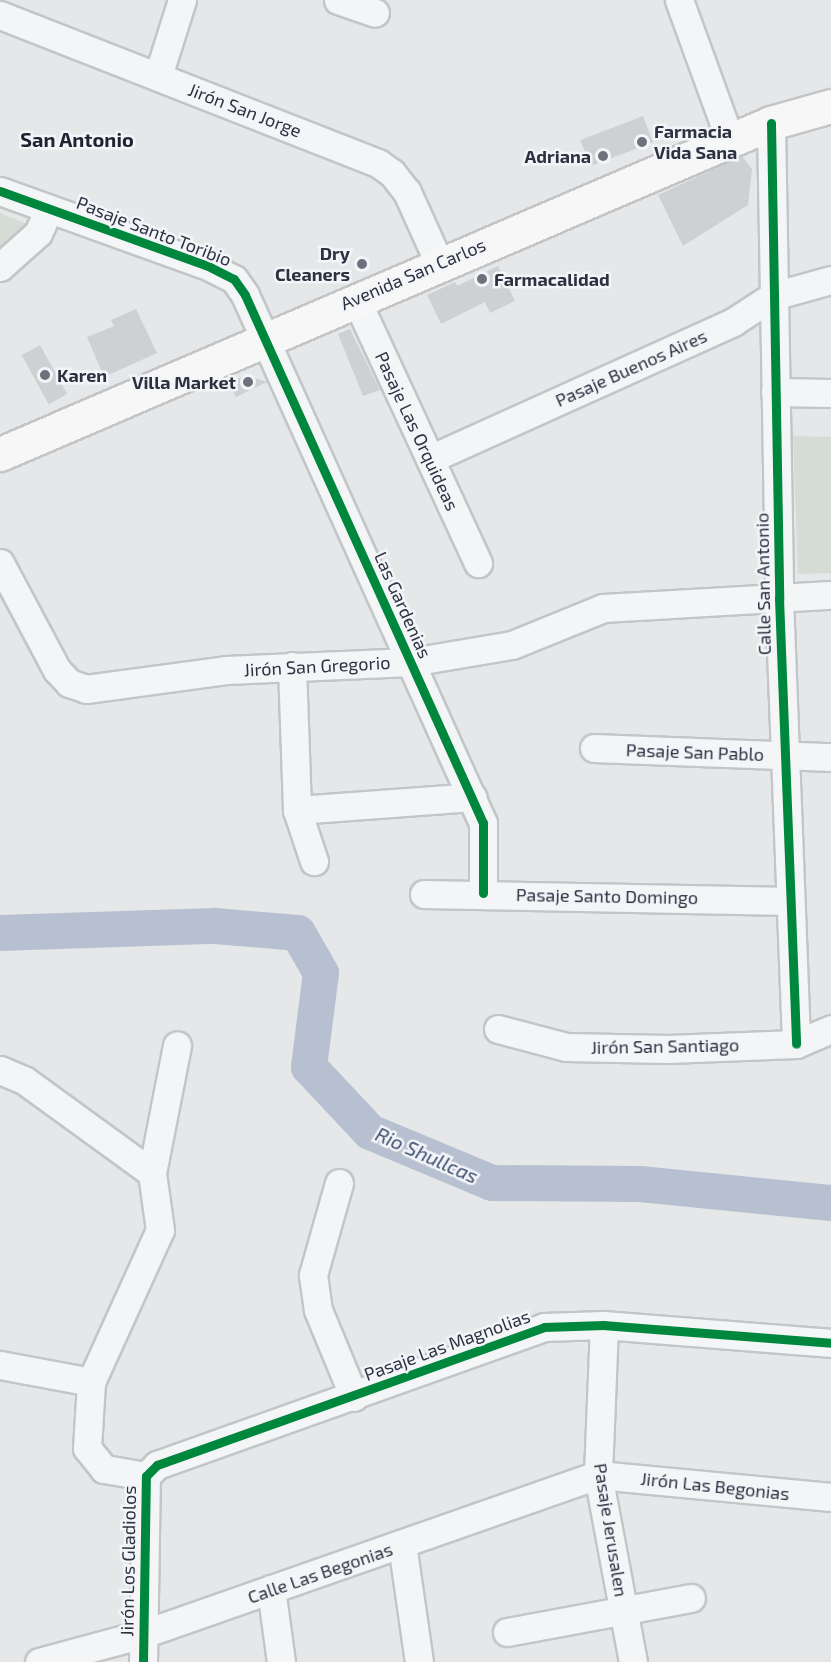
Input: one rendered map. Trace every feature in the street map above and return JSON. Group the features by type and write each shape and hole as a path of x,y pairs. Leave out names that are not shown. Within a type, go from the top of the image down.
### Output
{"main road":[{"name":"Avenida San Carlos","path":"0,453 356,298 730,140 771,123 831,106"}],"street":[{"path":"158,76 182,0"},
{"path":"338,0 375,13"},
{"path":"679,0 730,140"},
{"name":"Jirón San Jorge","path":"0,15 378,163 392,173 407,192 439,263"},
{"name":"Calle San Antonio","path":"771,123 779,598 796,1044"},
{"name":"Pasaje Santo Toribio","path":"0,191 206,265 234,279 265,338"},
{"path":"0,267 38,233 49,208"},
{"name":"Pasaje Buenos Aires","path":"430,459 733,322 773,296 831,280"},
{"name":"Pasaje Las Orquideas","path":"356,298 478,563"},
{"name":"Las Gardenias","path":"265,338 473,797 483,823 483,893"},
{"path":"775,392 831,393"},
{"name":"Jirón San Gregorio","path":"0,563 35,624 57,670 69,683 86,689 226,670 411,662 512,645 603,608 831,595"},
{"path":"292,666 297,810 314,861"},
{"name":"Pasaje San Pablo","path":"594,748 831,757"},
{"path":"297,810 473,797"},
{"name":"Pasaje Santo Domingo","path":"424,894 483,893 790,901"},
{"name":"Jirón San Santiago","path":"498,1029 566,1047 668,1049 796,1044 831,1029"},
{"path":"152,1471 104,1469 87,1448 92,1382 160,1230 152,1173 177,1045"},
{"path":"0,1070 24,1080 152,1173"},
{"path":"339,1183 313,1275 318,1310 354,1397"},
{"name":"Pasaje Las Magnolias","path":"152,1471 544,1328 604,1325 831,1343"},
{"name":"Pasaje Jerusalen","path":"604,1325 598,1475 633,1662"},
{"path":"0,1365 92,1382"},
{"name":"Jirón Los Gladiolos","path":"143,1662 152,1471"},
{"name":"Jirón Las Begonias","path":"598,1475 831,1497"},
{"name":"Calle Las Begonias","path":"39,1662 143,1634 598,1475"},
{"path":"402,1544 419,1662"},
{"path":"272,1589 280,1662"},
{"path":"507,1632 691,1598"}],"shaded area":[{"path":"0,213 37,228 0,253"},
{"path":"793,436 831,437 831,573 798,574"}],"building":[{"path":"643,116 653,142 590,166 580,140"},
{"path":"742,156 752,169 748,205 683,246 658,195"},
{"path":"498,266 515,301 490,313 485,302 441,324 427,295 455,282 457,286"},
{"path":"136,309 157,353 104,377 87,337 114,326 111,320"},
{"path":"350,329 380,390 363,396 338,334"},
{"name":"Karen","path":"40,345 67,394 49,404 22,355"},
{"path":"245,375 267,382 236,397 229,383"}],"waterway":[{"name":"Rio Shullcas","path":"0,933 215,926 298,933 321,973 309,1067 370,1132 492,1183 640,1184 831,1203"}],"cycle path":[{"path":"771,123 779,598 796,1044"},
{"path":"0,191 206,265 234,279 245,295 483,823 483,893"},
{"path":"143,1662 146,1476 157,1465 544,1327 604,1325 831,1343"}],"place":[{"name":"Farmacia Vida Sana","path":"642,142"},
{"name":"Adriana","path":"603,156"},
{"name":"Dry Cleaners","path":"362,264"},
{"name":"Farmacalidad","path":"482,279"},
{"name":"Karen","path":"45,375"},
{"name":"Villa Market","path":"248,382"}],"district":[{"name":"San Antonio","path":"77,139"}]}
